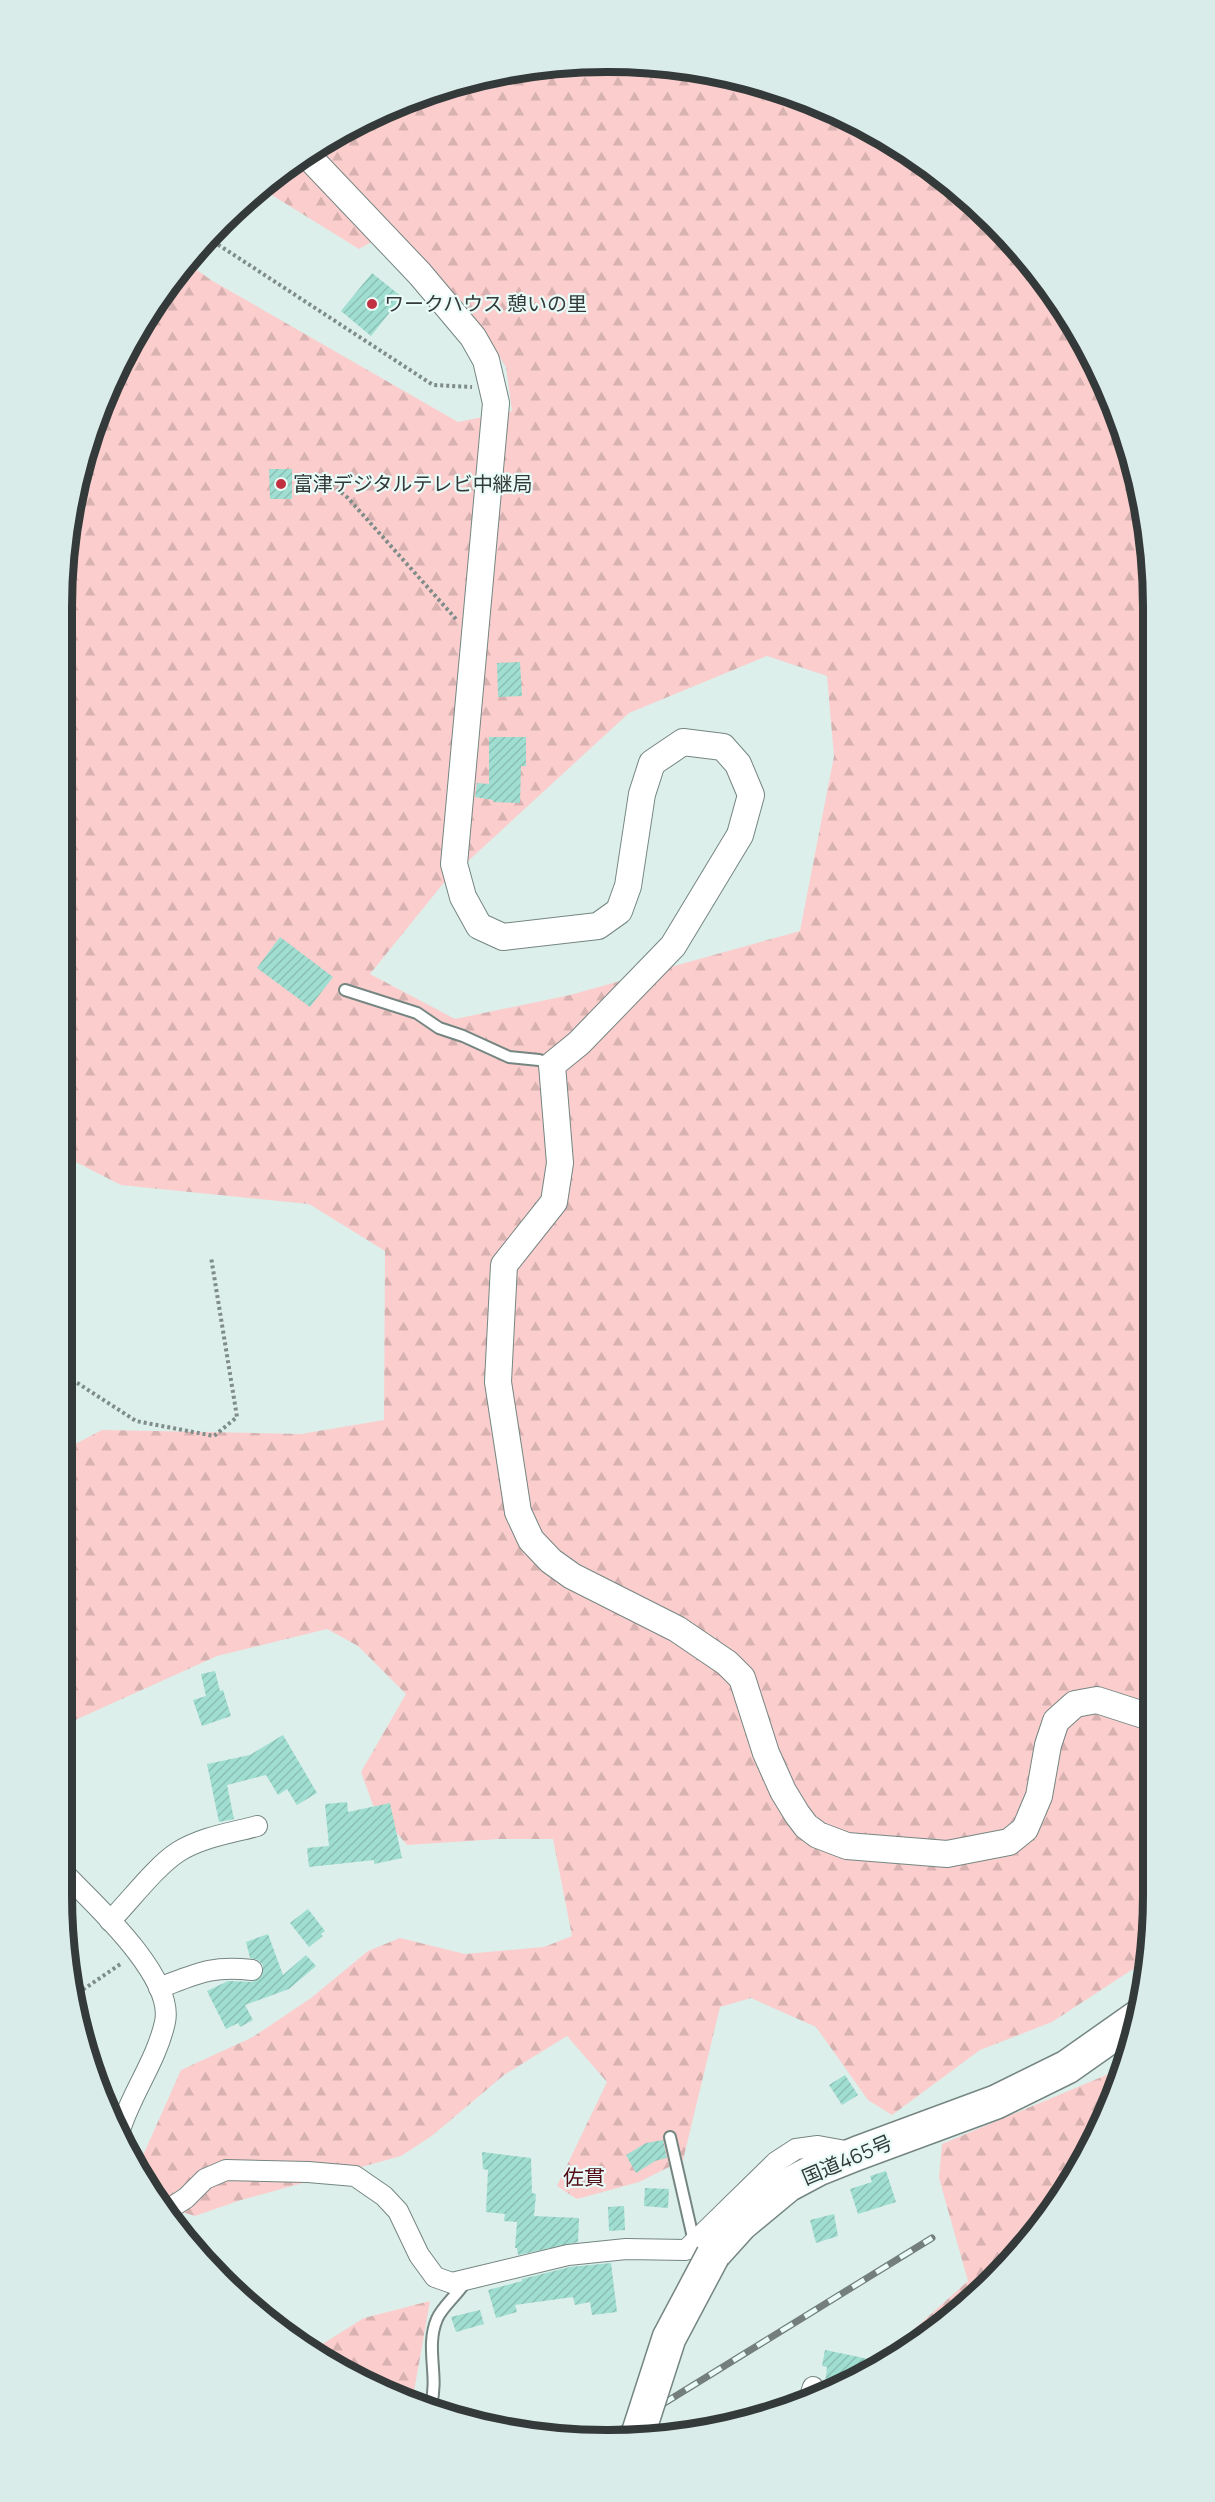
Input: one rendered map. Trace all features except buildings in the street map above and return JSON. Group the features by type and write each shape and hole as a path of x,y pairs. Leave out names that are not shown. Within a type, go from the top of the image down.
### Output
{"highway":[{"name":"国道465号","path":"640,2429 669,2338 703,2249 741,2224 788,2185 858,2153 996,2102 1067,2067 1127,2025"}],"street":[{"path":"312,161 420,274 473,337 486,360 494,388 496,403 454,864 464,897 479,926 502,938 598,926 619,910 628,886 642,794 652,763 683,742 723,747 738,764 751,795 740,835 674,946 579,1043 552,1065 560,1163 554,1202 504,1265 498,1382 518,1512 531,1540 550,1561 572,1576 676,1629 727,1663 742,1678 766,1753 783,1791 797,1814 806,1826 818,1835 847,1846 947,1854 1009,1842 1025,1829 1040,1797 1047,1745 1056,1720 1075,1704 1097,1700 1143,1715"},
{"path":"110,1922 165,1862 179,1851 205,1839 257,1826"},
{"path":"72,1882 139,1951 159,1988 166,2019 123,2122"},
{"path":"159,1988 205,1971 226,1967 252,1970"},
{"path":"173,2207 186,2198 206,2179 226,2170 308,2172 355,2176 384,2196 398,2211 418,2255 435,2277 452,2283 568,2255 626,2249 703,2249"}],"lane":[{"path":"345,990 417,1013 439,1028 463,1036 509,1058 539,1060 552,1065"},
{"path":"670,2137 703,2249"},
{"path":"433,2401 435,2391 431,2357 432,2338 437,2317 468,2279"}],"path":[{"path":"215,243 433,385 494,388"},
{"path":"297,477 308,476 329,483 348,498 474,640"},
{"path":"72,1380 136,1421 214,1436 237,1417 211,1257"},
{"path":"81,1991 139,1951"}],"green space":[{"path":"572,73 643,73 712,82 780,100 844,127 905,162 933,183 961,205 1010,254 1053,310 1088,371 1115,435 1125,469 1133,503 1142,572 1142,1930 1138,1966 1052,2022 980,2050 892,2115 868,2100 816,2027 751,1998 720,2007 683,2160 639,2182 577,2199 557,2186 607,2082 567,2036 504,2075 433,2135 401,2156 241,2200 195,2216 175,2210 142,2158 181,2070 253,2037 311,1998 368,1951 400,1938 465,1954 544,1947 572,1936 553,1839 499,1839 407,1845 373,1805 361,1772 406,1694 358,1646 327,1629 217,1656 72,1721 72,1446 102,1430 301,1434 384,1420 385,1251 309,1204 121,1185 72,1160 73,572 82,503 100,435 127,371 144,340 162,310 194,268 211,280 458,422 512,411 506,367 468,308 393,230 359,249 269,193 310,162 371,127 435,100 469,90 503,82","holes":["767,656 827,676 834,756 800,931 570,995 455,1019 370,974 442,885 629,713"]},
{"path":"1113,2072 1088,2131 1053,2192 1032,2220 1010,2248 961,2297 904,2341 903,2339 968,2281 939,2178 942,2144"},
{"path":"430,2301 414,2393 371,2375 320,2346 364,2318"}],"railway":[{"path":"621,2430 932,2238"}],"place":[{"name":"ワークハウス 憩いの里","path":"372,304"},
{"name":"富津デジタルテレビ中継局","path":"281,484"}],"district":[{"name":"佐貫","path":"584,2178"}]}
